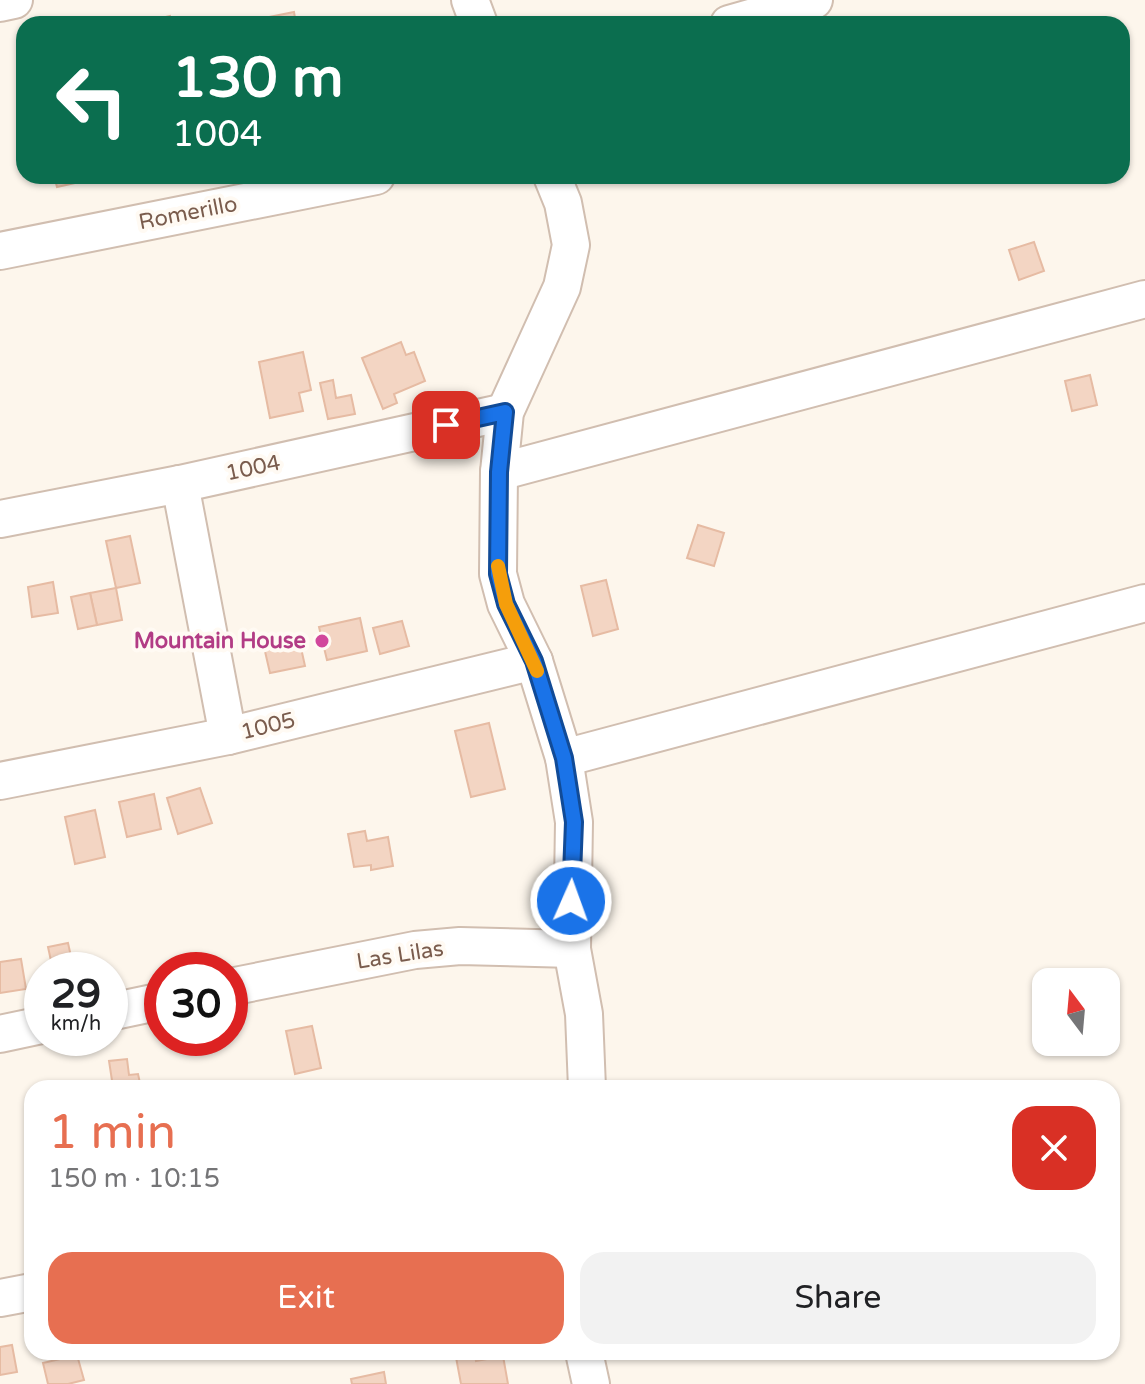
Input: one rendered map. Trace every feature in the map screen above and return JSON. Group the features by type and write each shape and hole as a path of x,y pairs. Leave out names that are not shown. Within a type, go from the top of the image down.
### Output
{"street":[{"path":"0,3 14,0"},
{"path":"757,16 814,0"},
{"name":"Romerillo","path":"0,251 336,184"},
{"path":"555,184 563,203 571,245 562,287 505,412 499,472 498,574 506,604 534,661 564,758 574,822 572,949 584,1014 587,1080"},
{"path":"499,472 1145,299"},
{"name":"1004","path":"0,519 180,484 505,412"},
{"path":"180,484 228,736"},
{"path":"564,758 1145,603"},
{"name":"1005","path":"0,781 228,736 534,661"},
{"name":"Las Lilas","path":"248,983 415,950 460,946 572,949"},
{"path":"0,1034 24,1029"},
{"path":"0,1298 24,1294"},
{"path":"586,1360 591,1384"}],"building":[{"path":"294,12 295,16 274,16"},
{"path":"1034,242 1044,271 1019,280 1009,250"},
{"path":"401,342 406,355 414,352 425,381 394,394 397,403 383,409 362,358"},
{"path":"303,352 311,390 299,393 303,411 270,418 259,362"},
{"path":"1090,375 1097,405 1072,411 1065,381"},
{"path":"333,380 336,398 351,395 355,414 328,419 320,383"},
{"path":"698,525 724,533 714,566 687,558"},
{"path":"130,536 140,583 116,588 106,541"},
{"path":"606,580 618,629 593,636 581,586"},
{"path":"53,582 58,613 32,617 28,587"},
{"path":"116,588 122,620 97,625 90,593"},
{"path":"90,593 97,625 78,629 71,597"},
{"path":"360,618 367,651 327,660 319,627"},
{"path":"402,621 409,646 380,654 373,628"},
{"path":"299,639 305,666 270,673 264,647"},
{"path":"489,723 505,789 471,797 455,731"},
{"path":"200,788 212,823 178,834 167,798"},
{"path":"154,794 161,829 127,837 119,802"},
{"path":"95,810 105,857 75,864 65,817"},
{"path":"365,831 367,841 388,837 393,866 371,870 371,865 354,867 348,834"},
{"path":"68,943 70,952 49,952 48,947"},
{"path":"21,959 24,989 0,993 0,962"},
{"path":"312,1026 321,1068 295,1074 286,1031"},
{"path":"127,1059 129,1075 138,1074 139,1080 112,1080 109,1061"},
{"path":"12,1345 17,1372 0,1375 0,1347"},
{"path":"78,1360 84,1380 48,1384 43,1363"},
{"path":"456,1360 504,1360 508,1384 461,1384"},
{"path":"384,1372 386,1384 352,1384 351,1379"}],"slow traffic":[{"path":"498,566 506,604 537,671"}],"place":[{"name":"Mountain House","path":"322,641"}],"route":[{"path":"446,425 505,412 499,472 498,574 506,604 534,661 564,758 574,822 571,901"}]}
